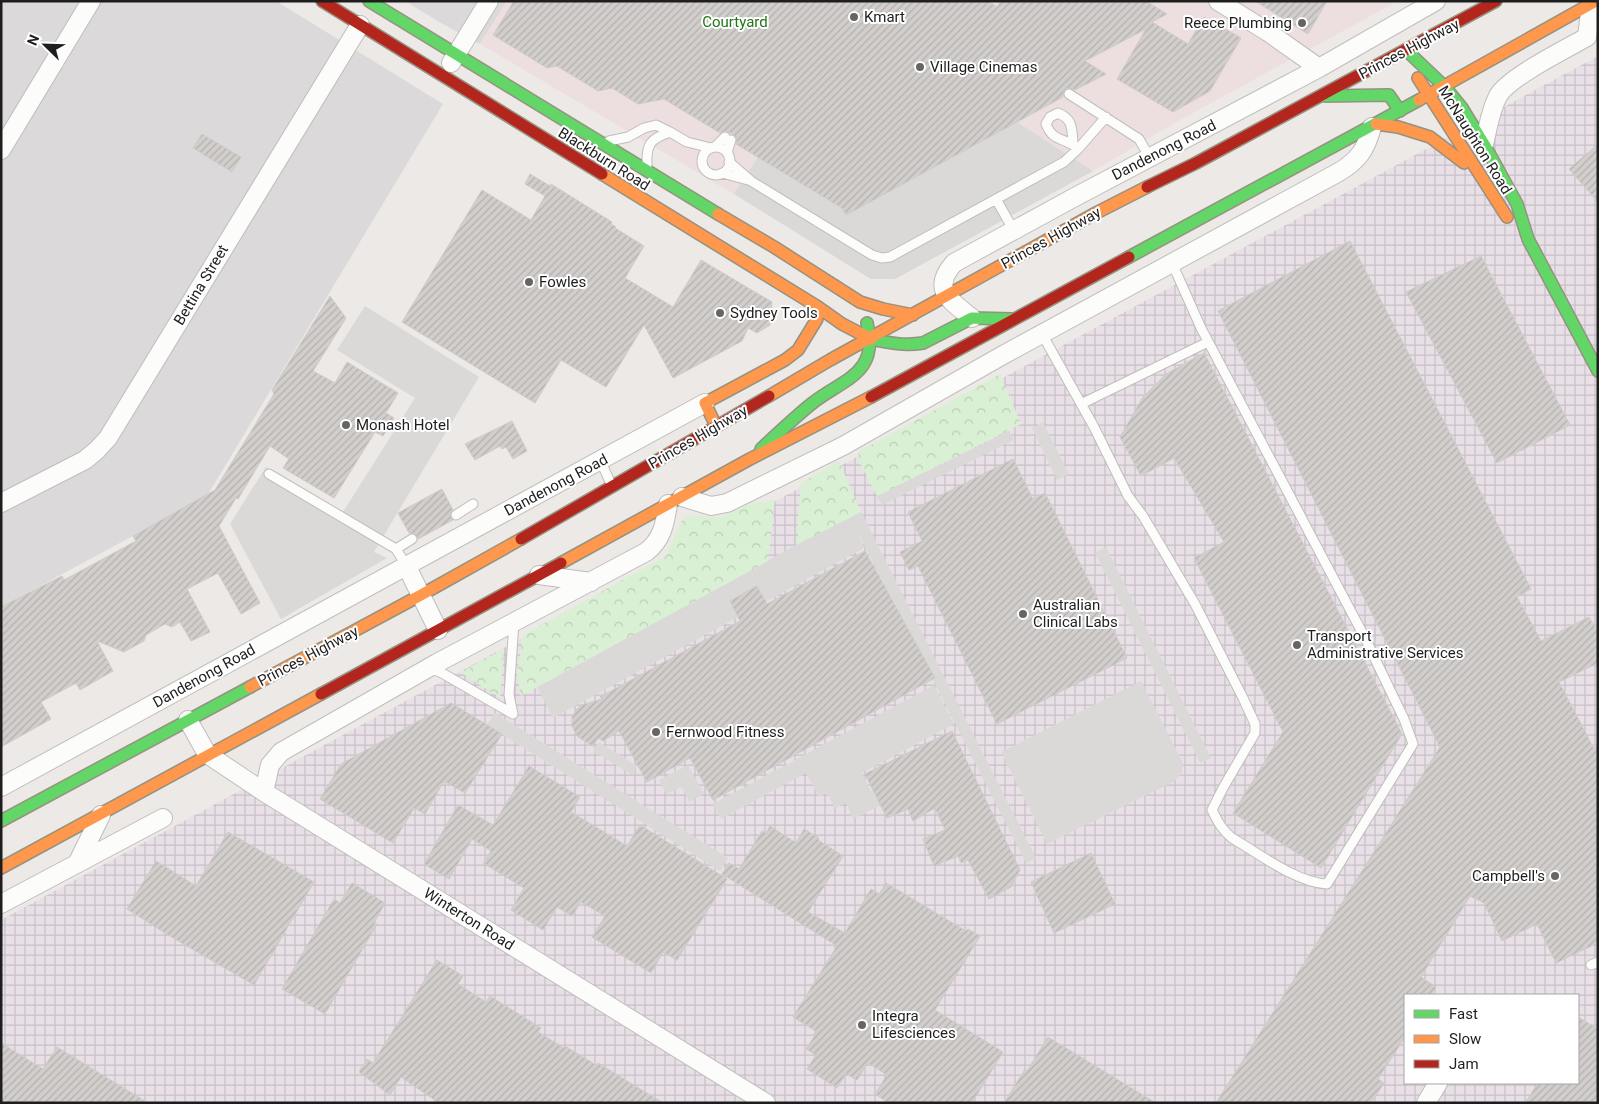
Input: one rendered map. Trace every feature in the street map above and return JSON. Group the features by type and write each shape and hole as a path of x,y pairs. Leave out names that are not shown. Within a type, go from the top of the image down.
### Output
{"main road":[{"name":"Blackburn Road","path":"322,1 818,307 842,324 871,339 891,344 923,343 972,318"},
{"name":"Blackburn Road","path":"369,1 599,143 774,247 860,302 883,310 913,315"},
{"name":"Princes Highway","path":"1,821 421,595 613,487 830,360 1096,213 1196,163 1496,1"},
{"path":"1,868 750,459 893,386 1266,182 1374,126 1593,3"},
{"name":"McNaughton Road","path":"1404,52 1445,87 1462,108 1484,144 1517,204 1528,238 1598,372"},
{"name":"McNaughton Road","path":"1404,52 1478,174 1506,215 1528,238"},
{"path":"1321,96 1388,95 1400,111"},
{"path":"1374,126 1398,127 1430,137 1442,144 1478,174"},
{"path":"750,459 812,404 853,377 866,359 870,351 871,339 860,302"},
{"path":"716,426 705,403 785,360 798,350 817,319 818,307"},
{"path":"972,318 1013,319"}],"street":[{"path":"1,150 91,1"},
{"path":"443,76 489,1"},
{"path":"1218,1 1268,32 1319,68"},
{"name":"Dandenong Road","path":"946,296 943,288 943,279 954,263 1319,68 1436,1"},
{"path":"1484,144 1492,111 1499,94 1513,80 1592,34 1593,3"},
{"name":"Bettina Street","path":"1,503 85,460 108,438 360,25"},
{"path":"264,792 270,764 281,752 433,665 592,582 652,548 662,533 675,501 711,506 727,503 843,446 1042,334 1350,166 1364,150 1374,126"},
{"path":"1266,182 1279,205"},
{"path":"1075,197 1096,213"},
{"path":"946,296 972,318"},
{"name":"Dandenong Road","path":"1,787 601,462 705,403"},
{"path":"406,566 438,630"},
{"path":"539,575 592,582"},
{"path":"397,652 433,665"},
{"name":"Winterton Road","path":"188,720 208,754 264,792 766,1103"},
{"path":"78,862 101,815"},
{"path":"1,904 163,818"},
{"path":"1426,1103 1437,1084"}],"lane":[{"path":"1069,94 1139,139 1150,158"},
{"path":"599,143 628,137 644,128 656,125 687,142 719,147 751,181 872,255 882,258 890,256 1064,162 1076,146 1106,117"},
{"path":"648,172 648,146 657,136 670,132"},
{"path":"702,162 704,153 728,139 728,166 722,173"},
{"path":"687,142 708,173 713,175 722,173 751,181"},
{"path":"996,199 1014,231"},
{"path":"1042,334 1081,404 1128,496 1148,524 1195,604 1243,698 1254,724 1255,733 1212,810 1218,824 1232,838 1301,879 1319,884 1327,884 1413,744 1404,719 1364,636 1208,342 1172,263"},
{"path":"1081,404 1208,342"},
{"path":"601,462 613,487"},
{"path":"269,474 396,549 406,566"},
{"path":"456,515 474,504"},
{"path":"396,549 412,539"},
{"path":"433,665 442,673 513,714 510,695 510,664 514,622"}],"shaded area":[{"path":"1,1 276,1 443,104 207,496 1,607"},
{"path":"405,1 507,1 480,44"},
{"path":"507,1 1398,1 895,279 871,279 734,194 480,44"},
{"path":"1598,56 1598,1103 1,1103 1,920"},
{"path":"1017,122 1093,171 895,279 871,279 734,194 758,157 842,208 846,215"},
{"path":"365,306 479,377 374,552 387,558 281,619 230,524 266,467 343,512 415,398 337,350"},
{"path":"1043,422 1069,474 1057,480 1032,428"},
{"path":"1009,431 1014,440 882,505 877,496"},
{"path":"861,512 1036,858 1026,863 857,531 864,548 553,718 537,687 796,545"},
{"path":"1106,547 1211,758 1200,763 1095,553"},
{"path":"1141,681 1183,763 1182,772 1175,781 1047,844 1001,752"},
{"path":"934,685 954,724 862,773 871,791 899,777 907,792 853,819 846,803 835,808 827,793 819,797 806,773 721,819 713,804"},
{"path":"495,713 728,858 720,871 487,725"},
{"path":"599,742 637,766 632,775 593,751"},
{"path":"688,765 704,794 689,802 682,787 666,794 659,780"}],"green space":[{"path":"1000,374 1021,424 877,496 859,461 858,452"},
{"path":"839,461 861,512 796,545 801,483"},
{"path":"775,500 768,561 521,696 517,673 523,635 666,556 682,520 689,515 724,516 748,504"},
{"path":"504,649 500,698 460,672"}],"building":[{"path":"514,1 988,1 997,7 1001,1 1146,1 1167,14 1152,22 1188,44 1204,17 1241,38 1210,91 1173,112 1117,79 1146,29 1085,61 1106,74 1075,90 1066,89 1063,97 846,215 842,208 736,144 737,138 733,134 726,131 720,133 664,99 638,104 612,88 598,91 557,66 547,68 493,35"},
{"name":"Reece Plumbing","path":"1255,1 1327,1 1308,34"},
{"path":"202,134 241,157 232,172 193,148"},
{"path":"1598,144 1598,202 1569,169"},
{"name":"Fowles","path":"530,174 550,186 551,184 612,222 611,224 615,228 644,246 625,278 673,307 701,260 772,302 770,325 757,333 748,328 742,341 673,378 644,325 606,387 561,360 535,403 402,322 482,190 531,220 545,196 525,184"},
{"path":"1350,241 1531,589 1517,597 1541,641 1589,617 1598,633 1598,663 1559,682 1594,749 1598,746 1598,943 1556,963 1537,924 1502,941 1484,903 1470,896 1421,977 1436,987 1432,994 1404,994 1404,1039 1378,1079 1384,1083 1371,1103 1216,1103 1440,747 1218,311"},
{"path":"1481,256 1570,425 1497,463 1406,292"},
{"path":"330,296 346,318 313,371 335,383 347,362 398,393 386,413 394,418 383,436 375,432 334,498 283,468 289,459 270,446 238,499 236,498 219,526 260,603 241,614 218,573 187,589 210,632 191,641 180,622 172,627 165,624 146,635 144,641 124,652 97,641 113,671 80,690 76,683 41,702 51,719 1,747 1,607 62,576 64,580 136,541 133,536 215,490 274,394 272,390"},
{"name":"Transport Administrative Services","path":"1204,353 1402,734 1321,868 1233,813 1283,732 1194,558 1224,542 1174,458 1141,476 1120,437 1143,397 1166,374"},
{"path":"512,421 527,451 513,459 506,447 502,449 500,446 475,460 465,444"},
{"name":"Australian Clinical Labs","path":"1013,459 1033,499 1045,493 1127,658 997,724 918,566 909,570 900,552 922,541 908,512"},
{"path":"442,489 453,510 450,515 453,520 418,539 415,534 409,533 398,513"},
{"path":"865,551 935,678 713,800 690,758 647,782 619,731 603,741 598,738 593,746 578,737 572,726 572,717 582,705 602,699 600,697 740,621 730,601 757,586 767,604"},
{"path":"451,703 502,734 465,793 444,781 425,814 414,808 393,843 320,799 341,764"},
{"path":"952,731 1020,870 1011,887 989,899 968,860 961,863 958,856 934,866 923,839 945,830 935,808 913,821 908,809 887,818 865,774"},
{"path":"529,766 580,797 571,812 627,846 640,825 727,879 677,960 663,952 651,973 592,937 605,916 581,902 572,916 557,907 543,930 511,910 524,888 483,863 491,851 472,839 449,879 424,864 458,805 493,825"},
{"path":"770,826 796,843 804,829 843,856 808,912 845,933 871,889 879,894 886,883 966,931 968,929 980,936 935,1010 1003,1052 972,1103 889,1103 875,1094 887,1075 868,1063 857,1080 846,1074 837,1088 807,1069 816,1055 806,1049 817,1032 793,1017 837,946 722,874 729,863 739,869 762,831 766,833"},
{"path":"228,832 314,882 254,985 127,909 156,861 196,886"},
{"path":"1091,853 1115,904 1054,933 1031,882"},
{"path":"352,883 385,903 374,923 377,924 325,1014 282,989 334,899 340,903"},
{"path":"437,960 463,976 458,984 486,1002 490,996 541,1028 538,1032 596,1065 598,1063 663,1103 439,1103 401,1077 390,1095 359,1072 367,1059 373,1063"},
{"path":"1579,1018 1598,1029 1598,1103 1525,1103 1537,1084 1579,1084"},
{"path":"1048,1037 1156,1103 1004,1103"},
{"path":"1,1043 43,1069 57,1047 148,1103 1,1103"}],"traffic: fast":[{"path":"369,1 718,214"},
{"path":"1406,50 1445,87 1462,108 1484,144 1517,204 1528,239 1598,371"},
{"path":"1325,96 1389,95 1400,111"},
{"path":"1129,257 1419,100"},
{"path":"871,339 897,344 923,343 972,318 1013,319"},
{"path":"761,449 810,405 845,382 863,365 868,355 870,341 867,323"},
{"path":"1,821 250,687"}],"traffic: slow":[{"path":"1419,100 1596,1"},
{"path":"1418,78 1507,217"},
{"path":"1376,124 1398,127 1430,137 1464,163"},
{"path":"602,174 818,307 842,324 871,339"},
{"path":"769,396 830,360 1096,213 1147,187"},
{"path":"718,214 860,302 913,315"},
{"path":"716,426 705,403 785,360 798,350 817,319 818,307"},
{"path":"561,563 750,459 871,397"},
{"path":"250,687 521,539"},
{"path":"1,868 321,694"}],"traffic: jam":[{"path":"322,1 602,174"},
{"path":"1147,187 1196,163 1496,1"},
{"path":"871,397 1129,257"},
{"path":"521,539 769,396"},
{"path":"321,694 561,563"}],"place":[{"name":"Kmart","path":"854,17"},
{"name":"Reece Plumbing","path":"1302,23"},
{"name":"Village Cinemas","path":"920,67"},
{"name":"Fowles","path":"529,282"},
{"name":"Sydney Tools","path":"720,313"},
{"name":"Monash Hotel","path":"346,425"},
{"name":"Australian Clinical Labs","path":"1023,614"},
{"name":"Transport Administrative Services","path":"1297,645"},
{"name":"Fernwood Fitness","path":"656,732"},
{"name":"Campbell's","path":"1555,876"},
{"name":"Integra Lifesciences","path":"862,1025"}],"park label":[{"name":"Courtyard","path":"735,22"}]}
